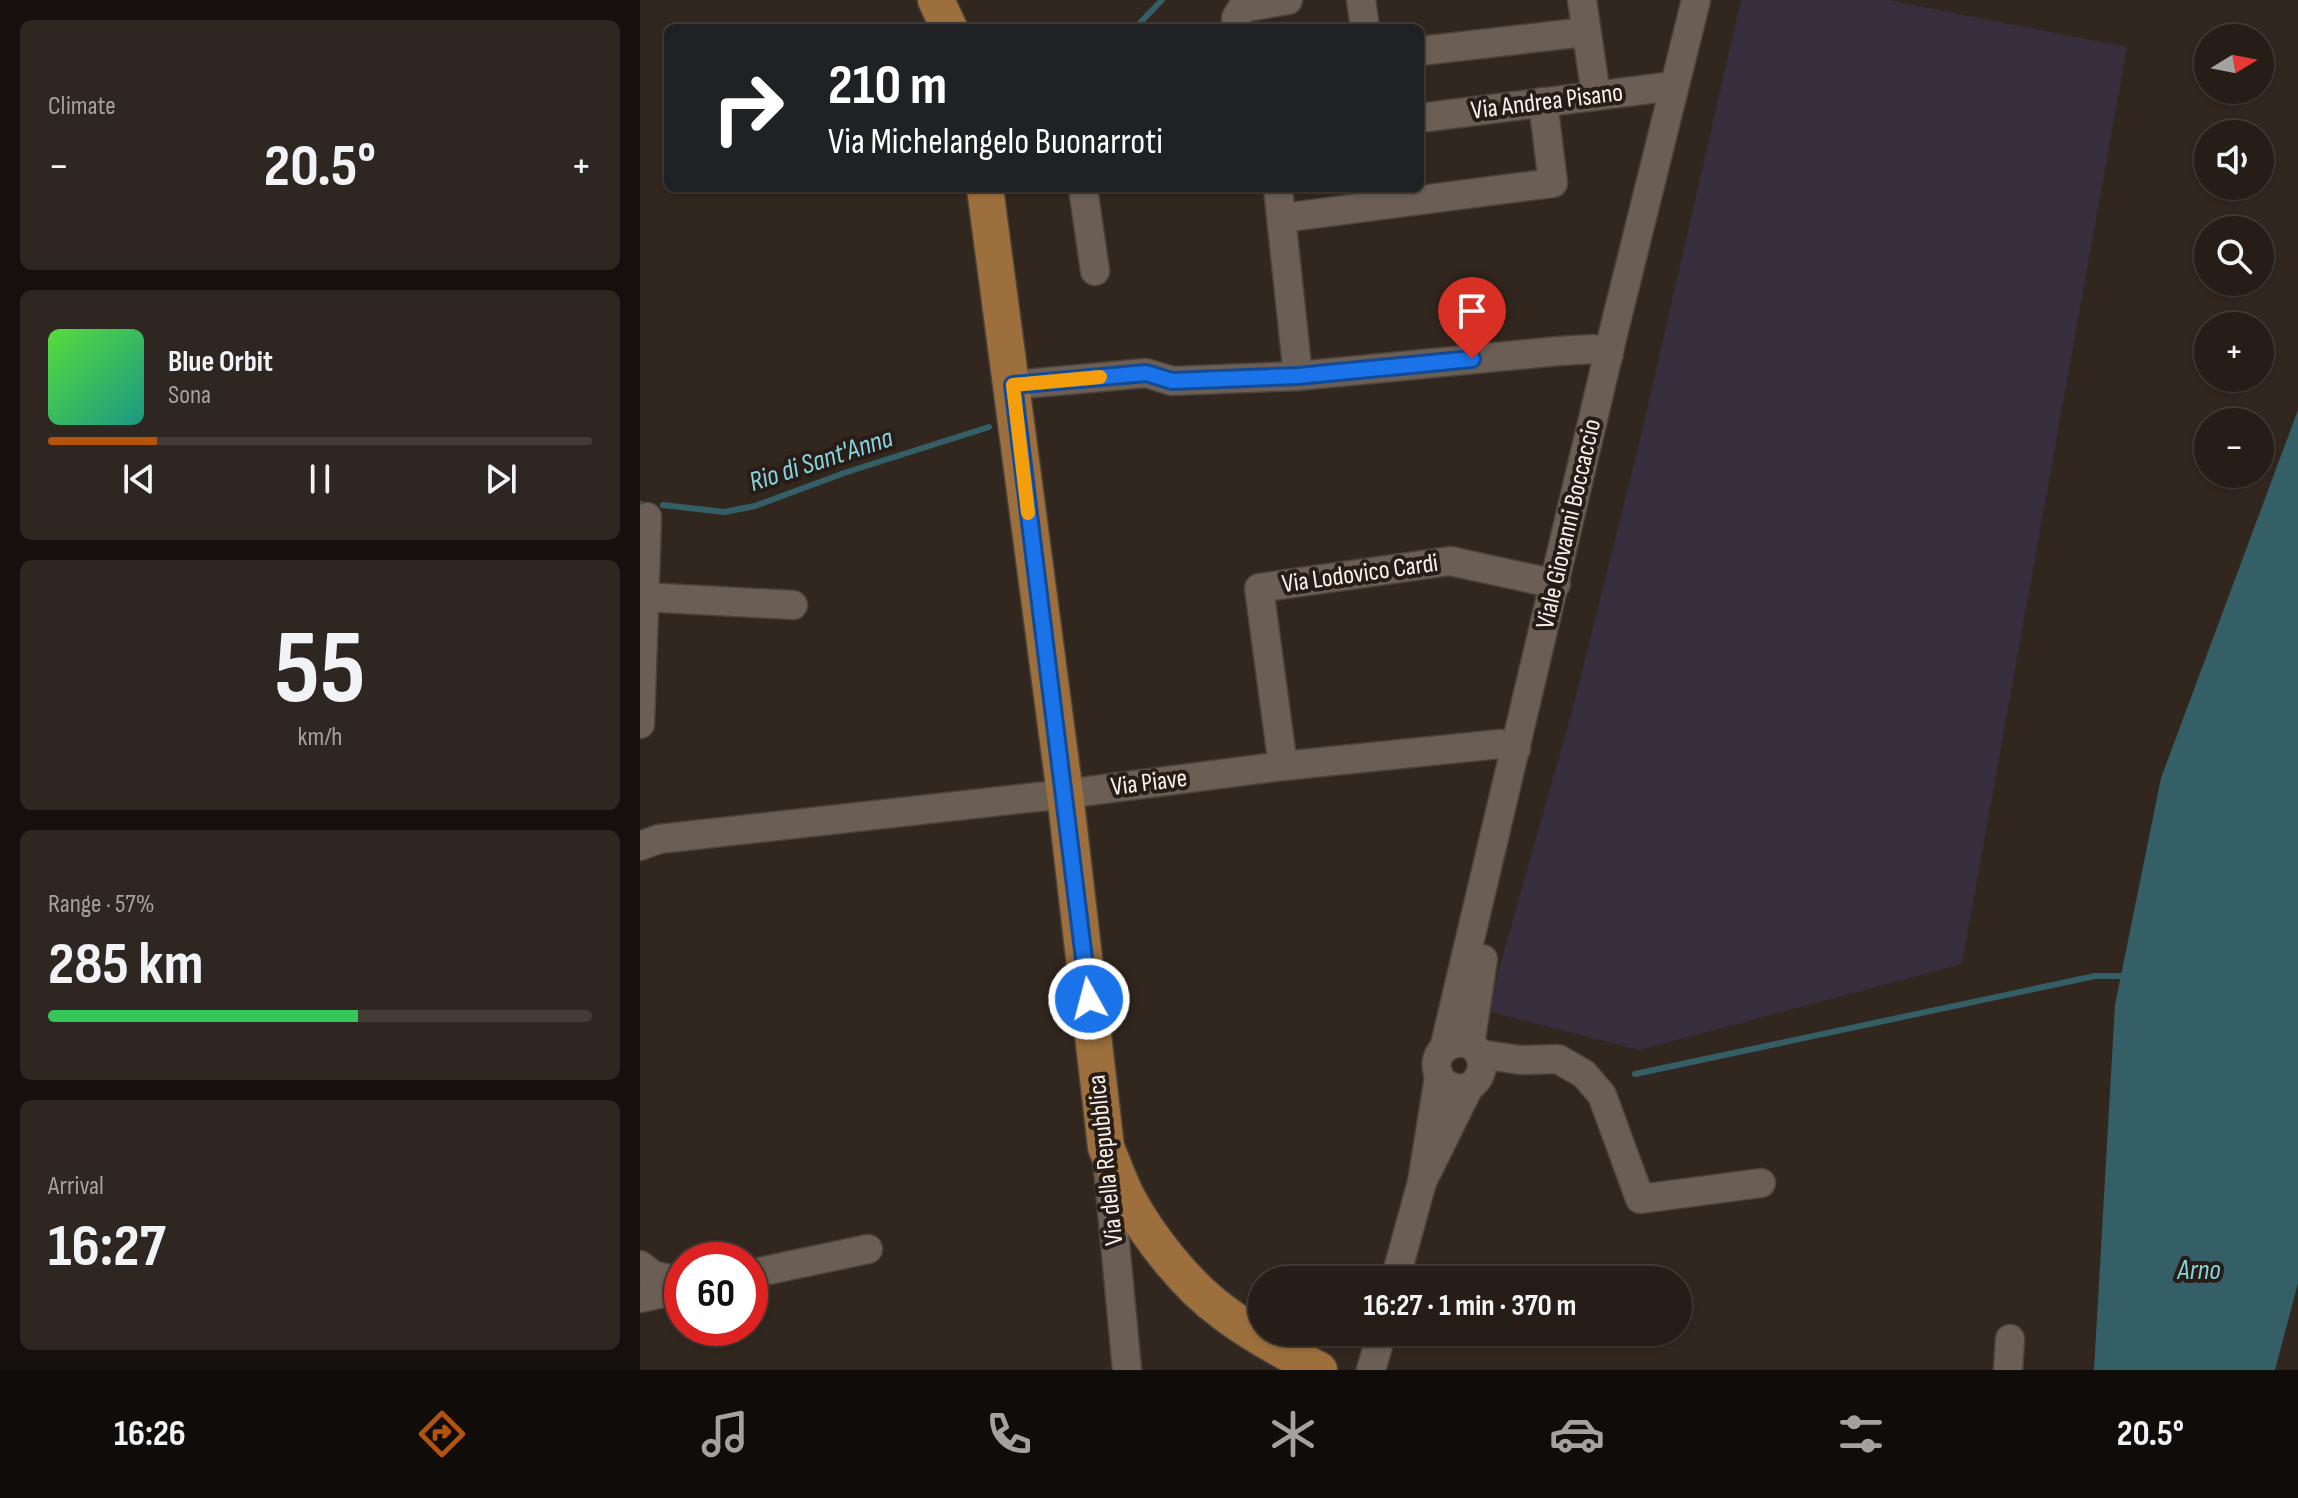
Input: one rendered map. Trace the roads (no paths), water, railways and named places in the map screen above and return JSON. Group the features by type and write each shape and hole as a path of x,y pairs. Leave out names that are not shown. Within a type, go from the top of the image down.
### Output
{"main road":[{"path":"936,0 947,24"},
{"path":"956,0 960,24"},
{"name":"Via della Repubblica","path":"986,192 1065,794 1106,1147"},
{"path":"1106,1147 1128,1198 1158,1245 1189,1280 1220,1311 1319,1370"}],"street":[{"path":"1237,24 1236,18 1242,8 1259,11 1288,0"},
{"path":"1361,0 1364,24"},
{"path":"1582,0 1596,95"},
{"name":"Viale Giovanni Boccaccio","path":"1399,1266 1422,1182 1468,1063 1516,749 1696,0"},
{"name":"Viale Giovanni Boccaccio","path":"1422,1182 1439,1077 1450,1087 1458,1089 1468,1063 1486,946 1634,309 1711,0"},
{"path":"1424,51 1585,32"},
{"name":"Via Andrea Pisano","path":"1424,117 1674,86"},
{"path":"1282,218 1553,183 1543,102"},
{"path":"1084,192 1095,271"},
{"path":"1279,192 1298,376"},
{"path":"1013,385 1146,373 1172,381 1298,376 1593,349 1609,354"},
{"path":"640,724 647,517"},
{"name":"Via Lodovico Cardi","path":"1283,766 1259,588 1450,561 1556,584"},
{"path":"643,597 793,605"},
{"name":"Via Piave","path":"640,846 659,839 1065,794 1283,766 1500,744 1516,749"},
{"path":"1468,1063 1558,1059 1584,1074 1602,1095 1640,1199 1761,1183"},
{"name":"Via della Repubblica","path":"1106,1147 1127,1370"},
{"path":"768,1270 868,1249"},
{"path":"640,1265 653,1275 664,1278"},
{"path":"640,1298 664,1293"},
{"path":"2008,1370 2010,1339"},
{"path":"1371,1370 1378,1346"}],"water":[{"name":"Arno","path":"2298,410 2298,1283 2275,1370 2094,1370 2115,1005 2161,778 2269,488 2274,488 2274,474"}],"waterway":[{"name":"Rio di Sant'Anna","path":"1139,24 1162,0"},
{"name":"Rio di Sant'Anna","path":"663,505 724,512 755,506 847,472 989,427"},
{"path":"1635,1074 2095,976 2129,976"}]}
